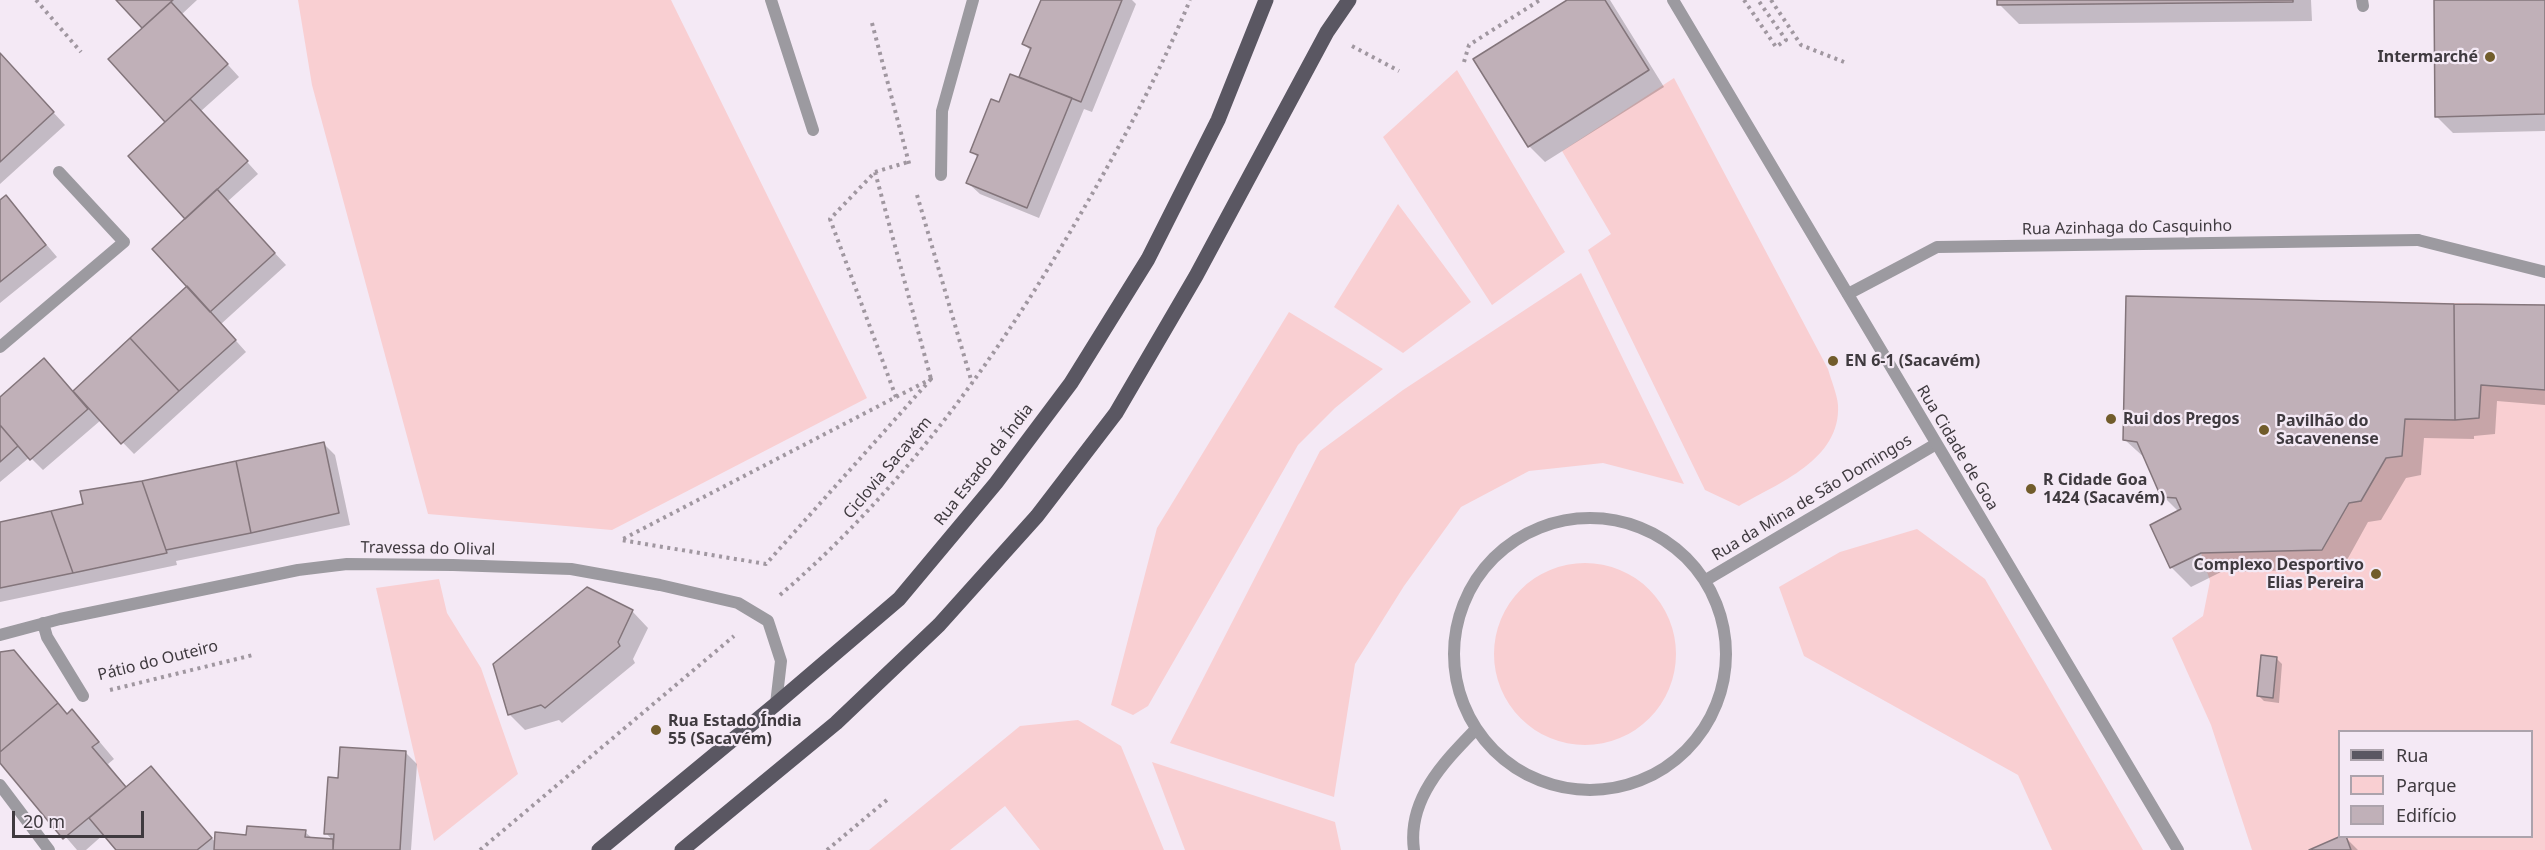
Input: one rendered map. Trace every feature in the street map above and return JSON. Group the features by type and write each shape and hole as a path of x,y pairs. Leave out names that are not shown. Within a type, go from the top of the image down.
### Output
{"main road":[{"name":"Rua Estado da Índia","path":"599,850 899,599 996,483 1071,383 1148,259 1218,120 1266,0"},
{"path":"682,850 836,723 939,625 1037,516 1116,413 1196,276 1327,32 1349,0"}],"street":[{"path":"771,0 813,130"},
{"path":"941,176 942,111 973,0"},
{"name":"Rua Cidade de Goa","path":"1673,0 2178,850"},
{"path":"0,347 124,242 59,172"},
{"name":"Rua Azinhaga do Casquinho","path":"1848,294 1937,247 2418,240 2545,272"},
{"name":"Rua da Mina de São Domingos","path":"1706,580 1936,444"},
{"name":"Rua da Mina de São Domingos","path":"1598,517 1640,527 1677,548 1706,580 1723,620 1727,662 1718,703 1696,741 1664,769 1625,787 1583,791 1541,783 1504,761 1475,730 1457,691 1452,648 1462,606 1483,568 1515,540 1555,522 1598,517"},
{"name":"Travessa do Olival","path":"0,635 43,623 298,570 347,564 571,569 660,585 738,603 768,621 781,661 776,704"},
{"name":"Pátio do Outeiro","path":"43,623 47,637 83,696"},
{"path":"1414,850 1412,835 1422,796 1445,761 1475,730"},
{"path":"0,785 49,850"}],"path":[{"path":"36,0 81,52"},
{"name":"Ciclovia Sacavém","path":"480,850 807,573 862,520 903,472 1011,330 1098,184 1165,62 1190,0"},
{"path":"1464,62 1469,45 1540,0"},
{"path":"1744,0 1776,47 1786,40 1758,0"},
{"path":"1771,0 1802,45 1844,62"},
{"path":"872,23 910,171"},
{"path":"1344,41 1399,71"},
{"path":"896,397 830,219 875,172 908,162"},
{"path":"875,172 931,379"},
{"path":"916,189 972,383"},
{"path":"931,379 766,564 621,540 896,397 931,379"},
{"name":"Pátio do Outeiro","path":"83,696 253,655"},
{"path":"827,850 888,799"}],"green space":[{"path":"298,0 671,0 867,398 612,530 428,514 312,85"},
{"path":"1457,70 1565,252 1492,305 1383,137"},
{"path":"1674,78 1828,369 1838,405 1836,424 1829,441 1818,455 1804,468 1739,506 1705,490 1588,250 1611,234 1562,151"},
{"path":"1398,204 1471,302 1403,353 1334,307"},
{"path":"1581,273 1684,484 1603,463 1529,471 1461,507 1404,586 1355,664 1334,797 1170,743 1320,451 1403,390"},
{"name":"Complexo Desportivo Elias Pereira","path":"2126,296 2545,305 2545,850 2252,850 2211,725 2172,638 2203,616 2210,581 2201,553 2170,568 2150,525 2180,509 2176,498 2137,442 2123,440"},
{"path":"1289,312 1383,369 1335,408 1298,445 1148,706 1133,715 1111,705 1157,528"},
{"path":"1917,529 1985,579 2143,850 2052,850 2018,775 1804,656 1779,587 1840,552"},
{"path":"1585,563 1620,570 1649,590 1669,619 1676,654 1669,689 1649,718 1620,738 1585,745 1550,738 1521,718 1501,689 1494,654 1501,619 1521,590 1550,570"},
{"path":"439,579 447,613 481,668 518,774 434,841 376,588"},
{"path":"1078,720 1121,746 1164,850 1040,850 1005,806 950,850 869,850 1020,726"},
{"path":"1152,762 1335,822 1341,850 1185,850"}],"building":[{"path":"116,0 173,0 142,28"},
{"path":"1041,0 1122,0 1081,102 1019,77 1031,48 1022,44"},
{"path":"1567,0 1605,0 1649,70 1528,147 1473,59"},
{"path":"1997,0 2293,0 2293,2 1997,5"},
{"name":"Intermarché","path":"2434,0 2545,0 2545,114 2435,117"},
{"path":"171,2 228,64 165,122 108,59"},
{"path":"0,53 54,112 0,162"},
{"path":"1010,74 1072,98 1027,208 966,183 978,155 970,152 991,99 999,102"},
{"path":"190,99 248,161 185,219 128,156"},
{"path":"217,189 275,253 210,312 152,249"},
{"path":"6,195 46,245 0,282 0,200"},
{"path":"187,286 236,340 179,391 130,338"},
{"name":"Pavilhão do Sacavenense","path":"2126,296 2454,304 2455,420 2405,419 2402,456 2386,458 2361,501 2349,503 2322,550 2201,553 2170,568 2150,525 2181,509 2176,498 2161,497 2137,442 2123,440"},
{"path":"2454,304 2545,305 2545,390 2481,385 2479,418 2455,420"},
{"path":"130,338 179,391 121,444 73,391"},
{"path":"44,358 88,409 30,460 0,425 0,397"},
{"path":"0,425 18,446 0,462"},
{"path":"324,442 339,513 251,533 236,461"},
{"path":"236,461 251,533 166,550 142,481"},
{"path":"142,481 167,553 73,573 51,511 83,504 80,491"},
{"path":"51,511 73,573 0,588 0,522"},
{"path":"587,587 633,610 618,642 620,646 545,708 541,705 508,715 493,664"},
{"path":"14,650 58,703 0,752 0,652"},
{"path":"2261,655 2277,657 2273,698 2257,696"},
{"path":"58,703 67,714 72,709 99,742 92,747 126,787 63,839 0,763 0,752"},
{"path":"340,747 406,751 400,850 333,850 334,834 324,834 328,777 338,778"},
{"path":"151,766 212,838 197,850 116,850 89,818"},
{"path":"247,826 306,830 305,837 333,839 333,850 214,850 215,832 246,835"},
{"path":"2338,837 2347,838 2351,850 2309,850"}],"place":[{"name":"Intermarché","path":"2490,57"},
{"name":"EN 6-1 (Sacavém)","path":"1833,361"},
{"name":"Rui dos Pregos","path":"2111,419"},
{"name":"Pavilhão do Sacavenense","path":"2264,430"},
{"name":"R Cidade Goa 1424 (Sacavém)","path":"2031,489"},
{"name":"Complexo Desportivo Elias Pereira","path":"2376,574"},
{"name":"Rua Estado Índia 55 (Sacavém)","path":"656,730"}]}
